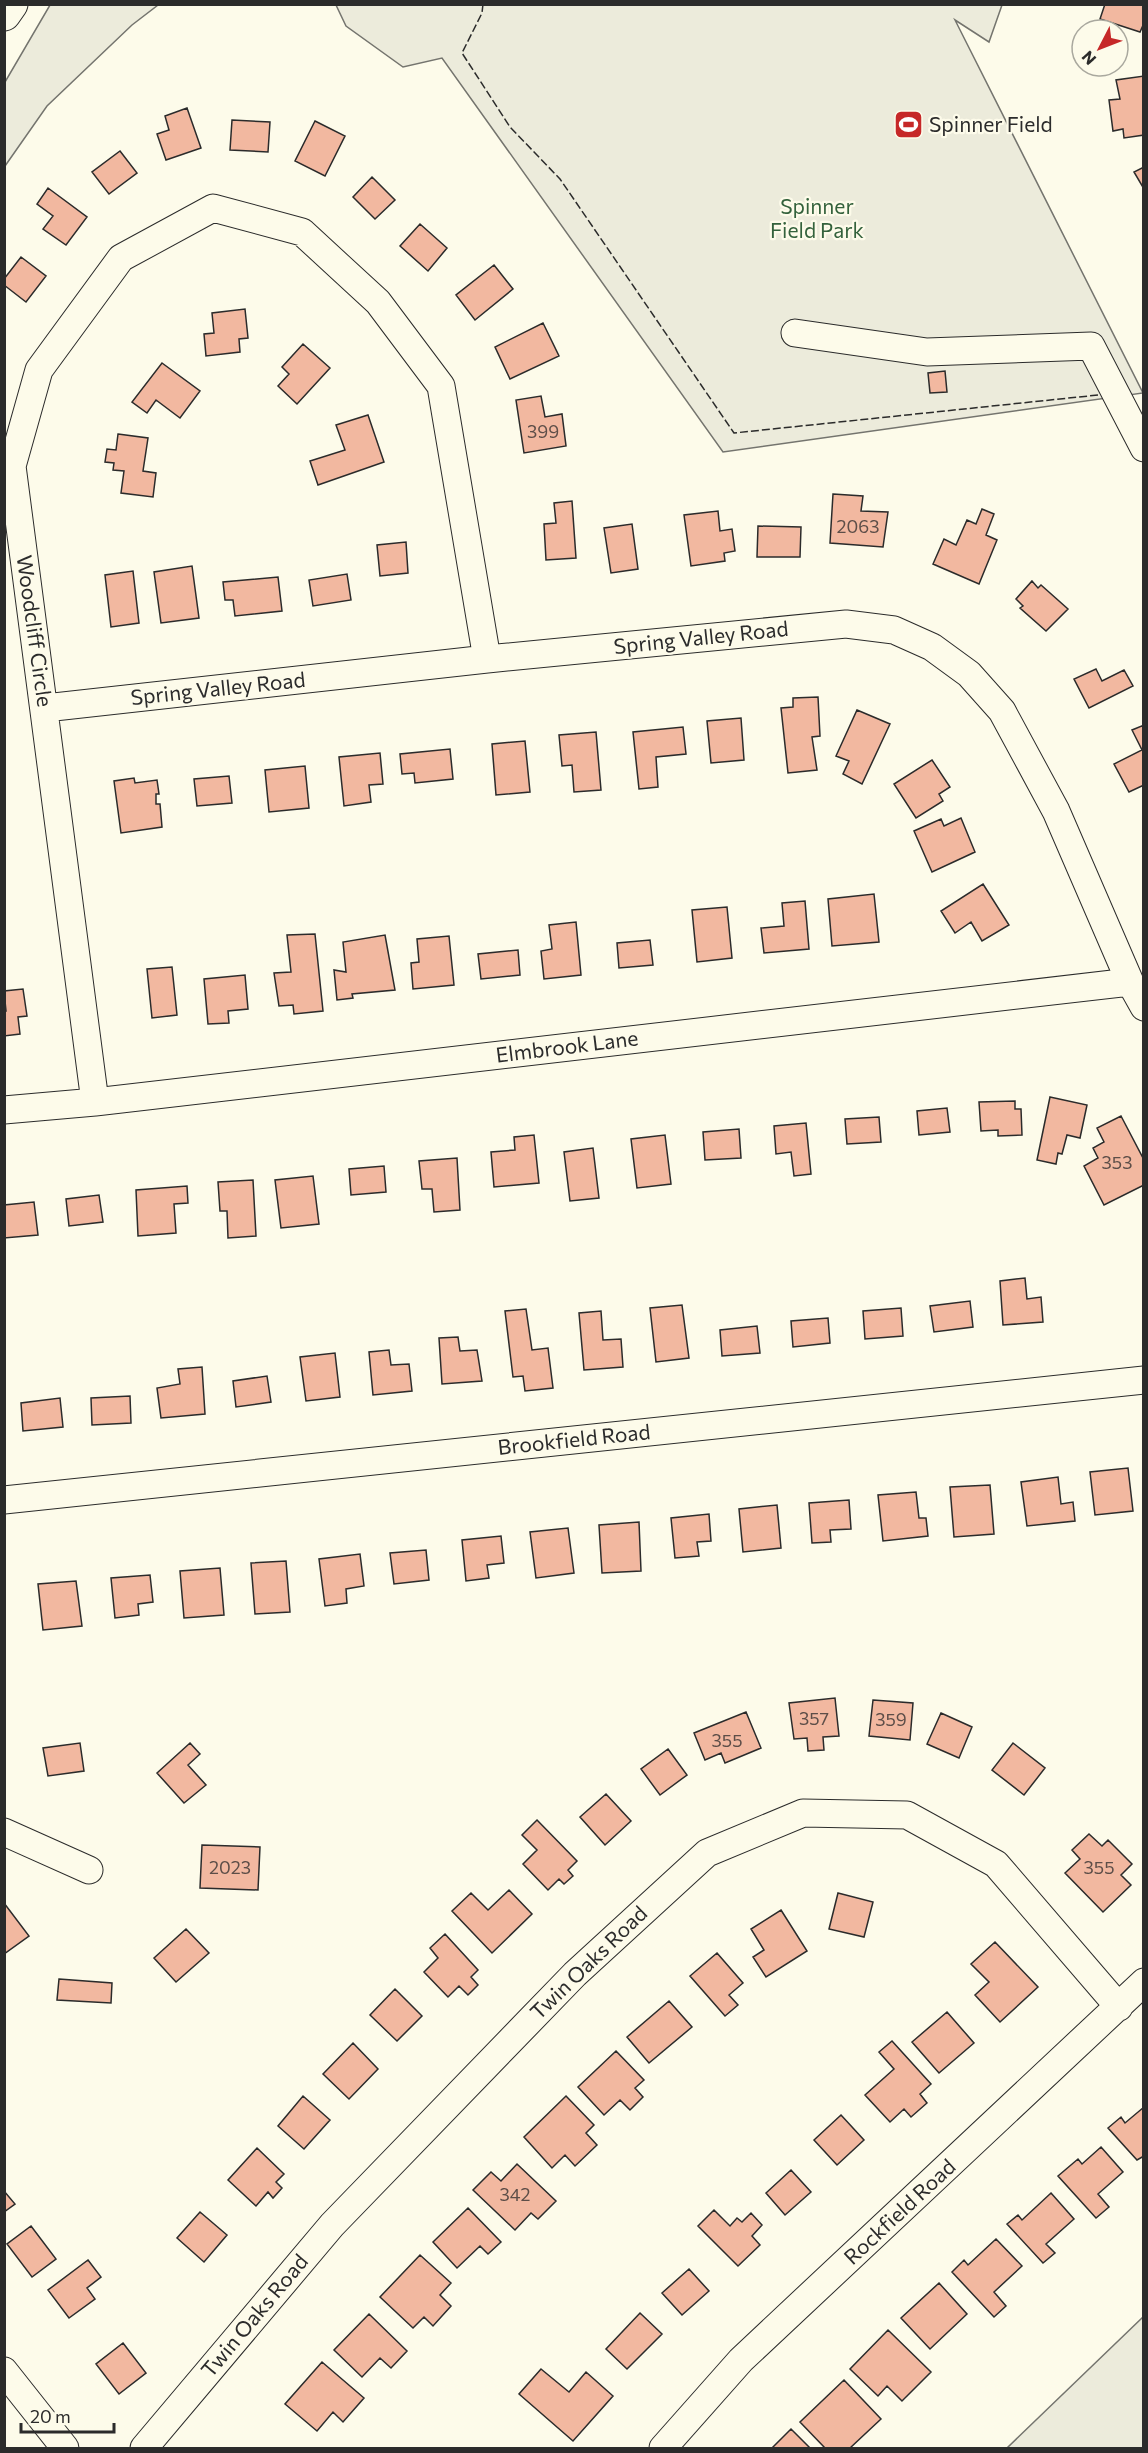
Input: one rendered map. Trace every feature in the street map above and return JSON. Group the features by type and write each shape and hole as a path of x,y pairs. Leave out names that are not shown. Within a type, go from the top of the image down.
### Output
{"main road":[{"path":"4,14 11,4"}],"street":[{"name":"Woodcliff Circle","path":"95,1102 12,466 39,370 121,258 213,208 302,232 378,302 441,386 487,659"},
{"path":"795,333 927,352 1091,346 1143,448"},
{"name":"Spring Valley Road","path":"45,708 487,659 846,624 894,630 932,647 969,674 1002,711 1056,811 1143,1007"},
{"name":"Elmbrook Lane","path":"4,1110 95,1102 1130,982"},
{"name":"Brookfield Road","path":"4,1500 1143,1380"},
{"name":"Twin Oaks Road","path":"144,2448 332,2225 575,1974 707,1853 803,1813 907,1815 996,1864 1119,2007"},
{"path":"4,1832 89,1870"},
{"name":"Rockfield Road","path":"663,2448 741,2360 1143,1982"},
{"path":"4,2371 65,2448"}],"green space":[{"path":"50,5 158,5 132,25 47,106 5,166 5,82"},
{"name":"Spinner Field Park","path":"336,5 1002,5 989,42 955,20 1143,393 723,452 442,58 403,67 346,26"},
{"path":"1143,2317 1143,2448 1007,2448"}],"building":[{"path":"1105,4 1144,4 1144,23 1140,32 1130,29 1130,18 1100,18"},
{"path":"1144,76 1144,135 1124,138 1123,129 1113,131 1109,100 1120,99 1116,80"},
{"path":"187,108 201,148 166,160 157,134 169,130 165,116"},
{"path":"232,120 270,122 268,152 230,150"},
{"path":"315,121 345,136 325,176 295,161"},
{"path":"120,151 137,173 109,194 92,172"},
{"path":"1144,167 1144,189 1134,172"},
{"path":"372,177 395,200 375,219 353,197"},
{"path":"48,188 87,217 66,245 43,229 53,216 37,204"},
{"path":"420,224 447,248 428,271 400,246"},
{"path":"21,257 46,276 26,302 4,285 4,279"},
{"path":"494,265 513,289 475,320 456,295"},
{"path":"245,309 248,338 239,339 240,352 206,356 204,334 214,333 212,313"},
{"path":"543,323 559,356 510,379 495,347"},
{"path":"303,344 330,368 297,404 278,386 289,374 282,367"},
{"path":"162,363 200,391 180,418 156,400 147,413 132,402"},
{"path":"945,371 947,392 930,393 928,373"},
{"path":"541,396 545,417 562,414 566,446 524,453 516,400"},
{"path":"368,415 384,462 318,485 310,461 345,450 336,425"},
{"path":"118,434 148,438 143,471 156,473 153,497 121,493 124,471 113,470 114,463 105,462 107,449 116,450"},
{"path":"833,494 863,496 861,511 888,512 883,547 830,543"},
{"path":"572,501 576,558 546,560 544,524 556,523 554,503"},
{"path":"982,509 994,514 986,535 997,540 979,584 933,564 944,539 956,545 967,520 976,524"},
{"path":"718,511 720,531 732,529 735,551 724,553 725,561 691,566 684,515"},
{"path":"632,524 638,569 611,573 604,528"},
{"path":"758,526 801,527 800,557 757,557"},
{"path":"406,542 408,573 380,576 377,545"},
{"path":"192,566 199,618 161,623 154,572"},
{"path":"133,571 139,623 111,627 105,575"},
{"path":"347,574 351,600 313,606 309,580"},
{"path":"278,577 282,611 235,616 233,600 225,600 223,582"},
{"path":"1032,581 1038,588 1041,585 1068,609 1046,631 1020,608 1023,606 1016,599"},
{"path":"1096,669 1102,681 1124,670 1133,686 1089,708 1074,679"},
{"path":"818,697 820,736 812,737 817,770 788,773 781,708 793,707 793,698"},
{"path":"857,710 890,724 862,784 843,774 849,761 836,756"},
{"path":"741,718 744,760 711,763 707,721"},
{"path":"1144,725 1144,785 1129,792 1114,764 1142,750 1132,730"},
{"path":"683,727 686,754 656,757 658,787 639,789 633,732"},
{"path":"596,732 601,790 574,792 572,765 562,766 559,735"},
{"path":"525,741 530,792 496,795 492,744"},
{"path":"450,749 453,779 415,783 414,773 402,774 400,754"},
{"path":"380,753 383,784 369,785 371,802 344,806 339,757"},
{"path":"932,760 950,787 939,794 943,801 916,818 894,784"},
{"path":"305,766 309,808 269,812 265,770"},
{"path":"229,776 232,803 197,806 194,779"},
{"path":"134,778 135,783 157,780 159,794 156,794 156,804 160,804 162,827 121,833 114,781"},
{"path":"961,818 975,852 932,872 914,831 941,819 944,826"},
{"path":"983,884 1009,925 982,941 971,922 955,933 941,911"},
{"path":"874,894 879,942 832,946 828,899"},
{"path":"805,901 809,949 764,953 761,928 784,926 782,903"},
{"path":"727,907 732,958 697,962 692,910"},
{"path":"576,922 581,975 544,979 541,951 552,949 549,925"},
{"path":"315,934 323,1011 294,1014 293,1005 279,1006 274,973 291,972 287,935"},
{"path":"385,935 395,990 352,994 353,998 337,1000 334,970 346,972 343,942"},
{"path":"449,936 454,985 413,989 411,963 419,962 417,939"},
{"path":"650,940 653,965 619,968 617,943"},
{"path":"518,950 520,975 481,979 478,954"},
{"path":"172,967 177,1015 152,1018 147,969"},
{"path":"245,975 248,1009 228,1011 229,1023 208,1024 204,979"},
{"path":"23,989 27,1016 18,1017 20,1034 4,1036 4,1011 6,1011 4,991"},
{"path":"1050,1097 1087,1105 1080,1138 1067,1135 1062,1154 1058,1153 1056,1164 1037,1160"},
{"path":"1015,1101 1015,1109 1021,1109 1022,1135 998,1136 998,1130 981,1131 979,1102"},
{"path":"947,1108 950,1132 919,1135 917,1111"},
{"path":"1121,1116 1144,1160 1144,1185 1104,1205 1084,1166 1098,1158 1093,1148 1104,1142 1097,1128"},
{"path":"879,1117 881,1142 847,1144 845,1119"},
{"path":"806,1123 811,1174 794,1176 791,1152 776,1154 774,1126"},
{"path":"739,1129 741,1158 705,1160 703,1132"},
{"path":"534,1135 539,1183 494,1187 491,1152 515,1150 514,1137"},
{"path":"665,1135 671,1184 637,1188 631,1139"},
{"path":"593,1148 599,1198 570,1201 564,1152"},
{"path":"457,1158 460,1210 434,1212 432,1189 422,1189 419,1161"},
{"path":"384,1166 386,1192 351,1195 349,1169"},
{"path":"313,1176 319,1224 281,1228 275,1180"},
{"path":"253,1180 256,1236 228,1238 227,1211 220,1211 218,1182"},
{"path":"187,1186 188,1203 174,1204 176,1233 138,1236 136,1190"},
{"path":"99,1195 103,1222 69,1226 66,1199"},
{"path":"34,1202 38,1235 4,1238 4,1205"},
{"path":"1025,1278 1027,1299 1041,1297 1043,1322 1003,1325 1000,1281"},
{"path":"970,1301 973,1327 934,1332 930,1306"},
{"path":"682,1305 689,1358 656,1362 650,1308"},
{"path":"901,1308 903,1336 865,1339 863,1311"},
{"path":"526,1309 532,1350 548,1348 553,1388 525,1391 523,1376 513,1377 505,1311"},
{"path":"601,1311 603,1340 621,1339 623,1367 584,1370 579,1313"},
{"path":"828,1318 830,1343 793,1347 791,1321"},
{"path":"757,1326 760,1353 722,1356 720,1330"},
{"path":"458,1337 460,1351 477,1350 482,1381 442,1384 439,1338"},
{"path":"389,1350 391,1365 409,1364 412,1391 373,1395 369,1352"},
{"path":"335,1353 340,1397 306,1401 300,1357"},
{"path":"202,1367 205,1414 161,1418 157,1388 180,1384 178,1369"},
{"path":"267,1376 271,1402 236,1407 233,1381"},
{"path":"130,1396 131,1423 92,1425 91,1398"},
{"path":"60,1398 63,1427 23,1431 21,1403"},
{"path":"1128,1468 1133,1511 1095,1515 1090,1472"},
{"path":"1058,1477 1061,1504 1073,1502 1075,1521 1027,1526 1021,1482"},
{"path":"990,1485 994,1534 954,1537 950,1487"},
{"path":"916,1492 919,1518 926,1518 928,1536 883,1541 878,1495"},
{"path":"849,1500 851,1529 830,1530 831,1542 812,1543 809,1503"},
{"path":"777,1505 781,1548 743,1552 739,1509"},
{"path":"709,1514 711,1541 697,1542 699,1556 675,1558 671,1518"},
{"path":"639,1522 641,1571 602,1573 599,1525"},
{"path":"568,1528 574,1573 536,1578 530,1532"},
{"path":"501,1536 504,1563 487,1565 489,1578 466,1581 462,1540"},
{"path":"426,1550 429,1580 394,1584 390,1553"},
{"path":"360,1554 364,1586 346,1589 347,1603 325,1606 319,1559"},
{"path":"286,1561 290,1612 255,1614 251,1563"},
{"path":"220,1568 224,1615 184,1618 180,1571"},
{"path":"150,1575 153,1602 138,1604 139,1615 115,1618 111,1578"},
{"path":"76,1581 82,1626 43,1630 38,1584"},
{"path":"835,1698 839,1736 823,1737 824,1750 808,1751 807,1738 794,1739 789,1703"},
{"path":"873,1700 913,1703 910,1740 869,1736"},
{"path":"746,1712 761,1748 725,1763 721,1753 705,1760 694,1733"},
{"path":"941,1713 972,1727 959,1758 927,1744"},
{"path":"80,1743 84,1771 48,1776 43,1748"},
{"path":"190,1743 200,1754 188,1765 206,1785 184,1803 157,1773"},
{"path":"1013,1743 1045,1768 1024,1795 992,1770"},
{"path":"668,1749 687,1775 660,1795 641,1769"},
{"path":"606,1794 631,1821 605,1845 580,1817"},
{"path":"537,1820 577,1861 568,1870 573,1876 564,1884 559,1879 548,1890 523,1864 537,1850 522,1835"},
{"path":"1089,1834 1102,1846 1108,1840 1132,1864 1121,1875 1131,1885 1103,1912 1065,1873 1080,1859 1072,1850"},
{"path":"202,1845 260,1847 258,1890 200,1888"},
{"path":"509,1890 532,1914 492,1953 452,1911 471,1893 488,1910"},
{"path":"838,1893 873,1902 864,1937 829,1929"},
{"path":"4,1903 29,1936 4,1954"},
{"path":"781,1910 807,1951 766,1977 753,1957 764,1950 751,1929"},
{"path":"186,1929 209,1953 176,1982 154,1958"},
{"path":"445,1934 478,1970 471,1977 478,1985 468,1995 459,1986 448,1997 424,1972 438,1958 430,1948"},
{"path":"995,1942 1038,1987 1000,2022 975,1995 989,1982 971,1964"},
{"path":"717,1953 743,1983 729,1995 738,2005 725,2016 690,1976"},
{"path":"59,1979 112,1983 111,2003 57,2000"},
{"path":"395,1989 422,2016 397,2041 370,2015"},
{"path":"669,2001 692,2027 649,2063 627,2037"},
{"path":"947,2012 974,2043 939,2073 912,2042"},
{"path":"892,2041 931,2084 920,2094 927,2103 911,2117 904,2109 890,2122 865,2095 894,2069 879,2052"},
{"path":"353,2043 378,2069 349,2099 323,2074"},
{"path":"616,2051 644,2080 635,2088 643,2097 630,2110 620,2100 604,2115 578,2087"},
{"path":"303,2096 330,2120 304,2149 278,2126"},
{"path":"566,2096 594,2125 586,2133 597,2145 575,2166 565,2155 552,2168 524,2137"},
{"path":"1144,2107 1144,2156 1137,2160 1108,2128 1121,2117 1125,2123"},
{"path":"841,2115 864,2140 837,2165 814,2140"},
{"path":"1101,2147 1123,2172 1098,2194 1109,2207 1096,2218 1058,2176 1078,2159 1082,2164"},
{"path":"257,2148 284,2174 276,2182 282,2188 273,2198 268,2192 256,2206 228,2180"},
{"path":"517,2164 556,2201 538,2219 531,2213 515,2230 473,2190 491,2172 501,2181"},
{"path":"791,2170 811,2192 785,2215 766,2193"},
{"path":"4,2191 15,2204 4,2212"},
{"path":"1051,2193 1074,2219 1046,2244 1055,2253 1043,2263 1007,2224 1018,2215 1022,2220"},
{"path":"468,2208 501,2242 488,2254 480,2246 457,2268 433,2242"},
{"path":"714,2210 730,2226 737,2218 742,2222 751,2213 762,2225 752,2236 760,2245 738,2266 698,2226"},
{"path":"200,2212 227,2235 204,2262 177,2238"},
{"path":"31,2226 56,2259 32,2277 7,2244"},
{"path":"996,2239 1022,2266 994,2292 1006,2306 994,2317 952,2272 964,2260 968,2265"},
{"path":"420,2255 451,2283 440,2295 451,2306 433,2326 424,2317 413,2328 380,2297"},
{"path":"88,2260 101,2277 87,2288 95,2299 69,2318 48,2290"},
{"path":"689,2269 709,2291 682,2315 662,2293"},
{"path":"939,2283 967,2314 930,2349 901,2318"},
{"path":"640,2313 662,2334 627,2369 606,2349"},
{"path":"369,2314 407,2351 391,2368 380,2358 362,2377 334,2350"},
{"path":"888,2330 931,2372 902,2401 887,2386 878,2396 850,2369"},
{"path":"123,2343 146,2373 119,2394 96,2364"},
{"path":"322,2362 364,2398 343,2422 333,2412 317,2431 285,2404"},
{"path":"541,2369 569,2392 586,2372 613,2396 573,2441 519,2394"},
{"path":"844,2380 881,2419 850,2448 825,2448 800,2422"},
{"path":"791,2429 810,2448 772,2448"}],"fence":[{"path":"483,4 482,13 462,53 510,127 560,179 734,433 1098,395"}],"place":[{"name":"Spinner Field","path":"908,125"}]}
